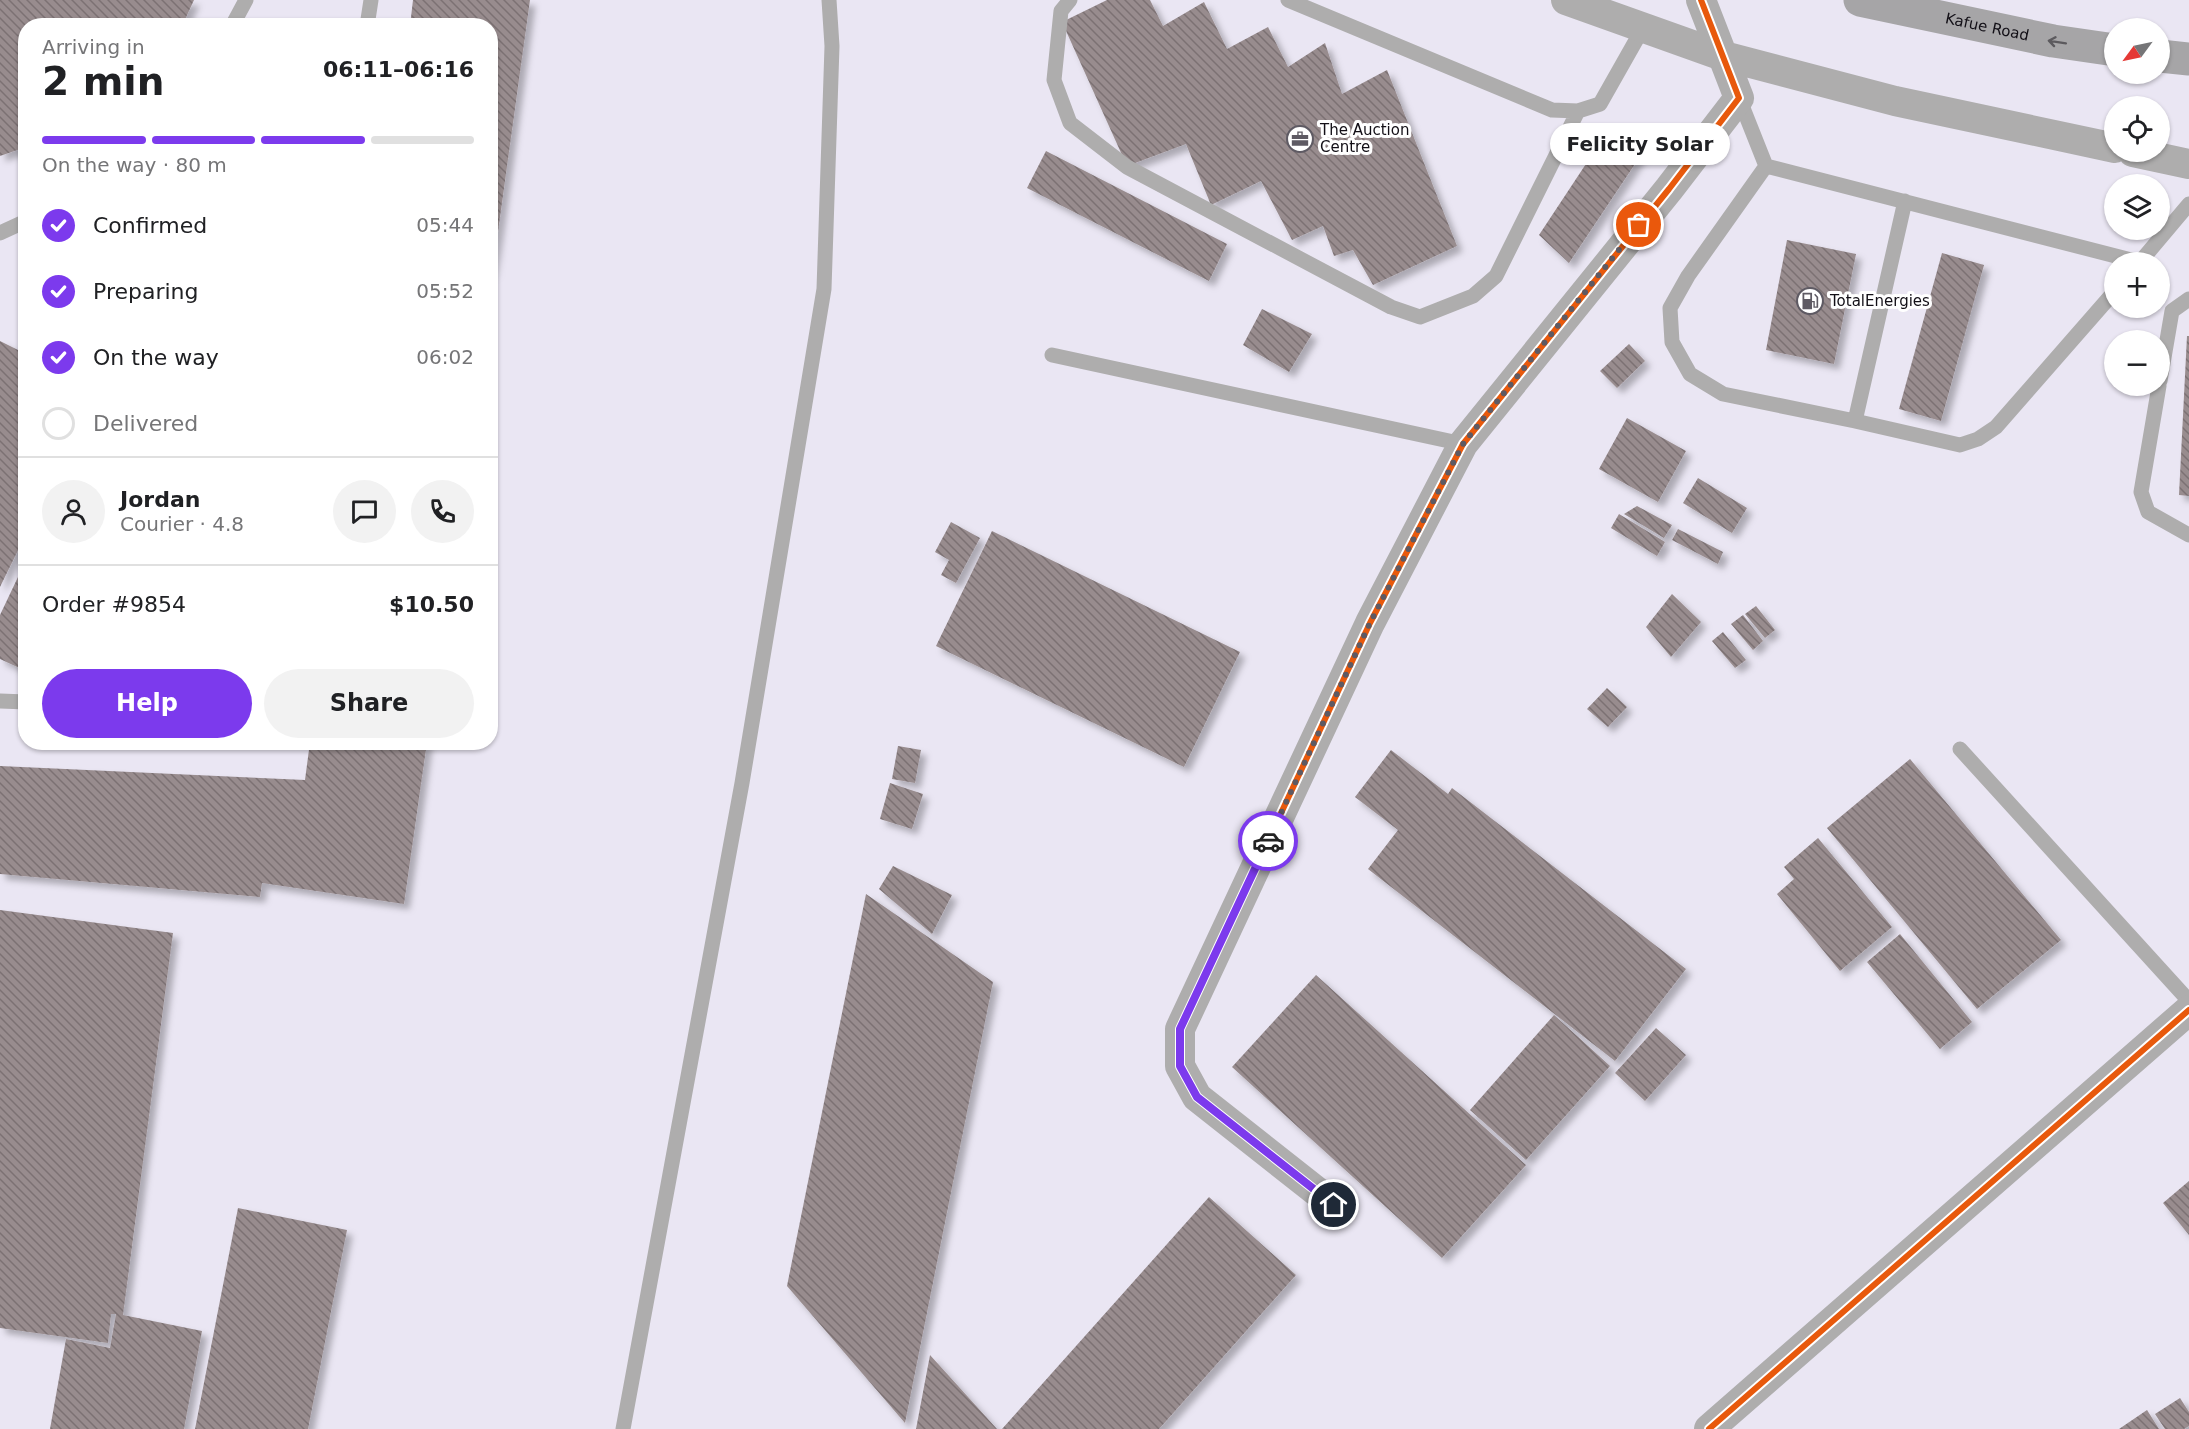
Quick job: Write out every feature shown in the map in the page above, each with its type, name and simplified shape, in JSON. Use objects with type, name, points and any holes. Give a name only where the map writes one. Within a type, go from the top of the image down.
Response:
[{"type":"main road","name":"Kafue Road","points":[[1860,0],[2053,41],[2104,48]]},
{"type":"main road","points":[[2170,57],[2189,59]]},
{"type":"street","points":[[1566,0],[1720,55],[1895,101],[2104,146]]},
{"type":"street","points":[[1334,1205],[1197,1097],[1180,1066],[1180,1029],[1370,623],[1463,444],[1739,98],[1720,55],[1701,0]]},
{"type":"street","points":[[2170,160],[2189,164]]},
{"type":"street","points":[[1709,1429],[2189,1010]]},
{"type":"lane","points":[[236,18],[246,0]]},
{"type":"lane","points":[[369,18],[371,0]]},
{"type":"lane","points":[[623,1429],[742,783],[824,289],[832,46],[829,0]]},
{"type":"lane","points":[[1070,0],[1061,11],[1054,80],[1070,123],[1127,167],[1391,307],[1420,318],[1473,296],[1496,276],[1578,111]]},
{"type":"lane","points":[[1288,0],[1552,110],[1578,111],[1600,104],[1643,28]]},
{"type":"lane","points":[[1739,98],[1766,166]]},
{"type":"lane","points":[[1766,166],[2104,253]]},
{"type":"lane","points":[[1766,166],[1688,276],[1670,308],[1672,342],[1690,374],[1722,394],[1960,445],[1978,439],[1996,427],[2104,304]]},
{"type":"lane","points":[[1855,421],[1905,201]]},
{"type":"lane","points":[[2148,252],[2189,204]]},
{"type":"lane","points":[[0,233],[18,225]]},
{"type":"lane","points":[[2169,330],[2172,311],[2189,298]]},
{"type":"lane","points":[[1052,355],[1463,444]]},
{"type":"lane","points":[[2157,396],[2140,492],[2148,512],[2189,535]]},
{"type":"lane","points":[[0,701],[18,702]]},
{"type":"lane","points":[[1960,748],[2189,1001]]},
{"type":"building","points":[[0,0],[194,0],[186,18],[18,18],[18,150],[0,156]]},
{"type":"building","points":[[413,0],[530,0],[498,232],[498,18],[411,18]]},
{"type":"building","points":[[1107,0],[1150,0],[1163,26],[1204,2],[1227,49],[1268,27],[1288,67],[1325,43],[1342,94],[1387,70],[1457,246],[1373,285],[1353,250],[1334,256],[1323,226],[1292,240],[1261,181],[1211,205],[1186,144],[1127,166],[1062,22]]},
{"type":"building","points":[[1611,126],[1647,146],[1569,263],[1539,235]]},
{"type":"building","points":[[1046,151],[1227,244],[1209,281],[1027,188]]},
{"type":"building","points":[[1787,240],[1856,254],[1834,364],[1766,350]]},
{"type":"building","points":[[1942,253],[1984,265],[1941,421],[1899,409]]},
{"type":"building","points":[[1262,309],[1312,334],[1289,372],[1243,345]]},
{"type":"building","points":[[2187,336],[2189,336],[2189,496],[2179,495]]},
{"type":"building","points":[[0,341],[18,350],[18,550],[0,587]]},
{"type":"building","points":[[1629,344],[1645,361],[1617,388],[1600,371]]},
{"type":"building","points":[[1627,418],[1686,451],[1658,502],[1599,469]]},
{"type":"building","points":[[1698,478],[1747,508],[1732,533],[1683,503]]},
{"type":"building","points":[[1637,506],[1672,525],[1664,538],[1624,514]]},
{"type":"building","points":[[1619,514],[1665,542],[1657,556],[1611,528]]},
{"type":"building","points":[[951,522],[980,538],[956,583],[941,575],[949,560],[935,552]]},
{"type":"building","points":[[1678,529],[1723,552],[1718,564],[1672,540]]},
{"type":"building","points":[[992,531],[1240,652],[1184,767],[936,646]]},
{"type":"building","points":[[18,577],[18,667],[0,659],[0,615]]},
{"type":"building","points":[[1672,594],[1701,622],[1671,657],[1646,627]]},
{"type":"building","points":[[1756,606],[1775,630],[1765,638],[1745,614]]},
{"type":"building","points":[[1743,615],[1763,641],[1753,650],[1731,624]]},
{"type":"building","points":[[1723,632],[1746,660],[1735,668],[1712,641]]},
{"type":"building","points":[[1607,688],[1627,707],[1608,727],[1587,709]]},
{"type":"building","points":[[898,746],[921,750],[915,783],[892,779]]},
{"type":"building","points":[[309,750],[426,750],[404,904],[262,883],[260,897],[0,874],[0,766],[305,780]]},
{"type":"building","points":[[1391,750],[1448,794],[1452,788],[1686,969],[1615,1061],[1368,869],[1398,830],[1355,797]]},
{"type":"building","points":[[1910,759],[2061,940],[1977,1009],[1827,828]]},
{"type":"building","points":[[890,783],[923,794],[912,829],[880,819]]},
{"type":"building","points":[[1818,838],[1892,927],[1840,971],[1777,894],[1794,879],[1784,867]]},
{"type":"building","points":[[893,866],[952,895],[932,934],[879,889]]},
{"type":"building","points":[[866,894],[993,982],[905,1423],[787,1286]]},
{"type":"building","points":[[0,910],[173,933],[123,1315],[202,1331],[184,1429],[50,1429],[66,1339],[110,1348],[116,1314],[111,1314],[108,1343],[0,1328]]},
{"type":"building","points":[[1900,934],[1972,1022],[1940,1049],[1867,962]]},
{"type":"building","points":[[1316,975],[1526,1165],[1442,1258],[1232,1067]]},
{"type":"building","points":[[1554,1015],[1610,1066],[1526,1160],[1470,1110]]},
{"type":"building","points":[[1656,1028],[1686,1055],[1645,1101],[1615,1073]]},
{"type":"building","points":[[2189,1181],[2189,1235],[2163,1203]]},
{"type":"building","points":[[1209,1197],[1296,1275],[1159,1429],[1002,1429]]},
{"type":"building","points":[[238,1208],[347,1230],[308,1429],[195,1429]]},
{"type":"building","points":[[930,1355],[997,1429],[916,1429]]},
{"type":"building","points":[[2180,1398],[2189,1412],[2189,1426],[2184,1429],[2165,1429],[2155,1414]]},
{"type":"building","points":[[2147,1410],[2159,1429],[2119,1429]]},
{"type":"cycle path","points":[[1334,1205],[1197,1097],[1180,1066],[1180,1029],[1370,623],[1463,444],[1669,189],[1739,98],[1701,0]]},
{"type":"cycle path","points":[[1709,1429],[2189,1010]]},
{"type":"way so far","points":[[1268,841],[1370,623],[1463,444],[1639,225]]},
{"type":"place","name":"The Auction Centre","points":[[1300,139]]},
{"type":"place","name":"Felicity Solar","points":[[1639,225]]},
{"type":"place","name":"TotalEnergies","points":[[1810,301]]},
{"type":"route","points":[[1268,841],[1180,1029],[1180,1066],[1197,1097],[1334,1205]]}]
